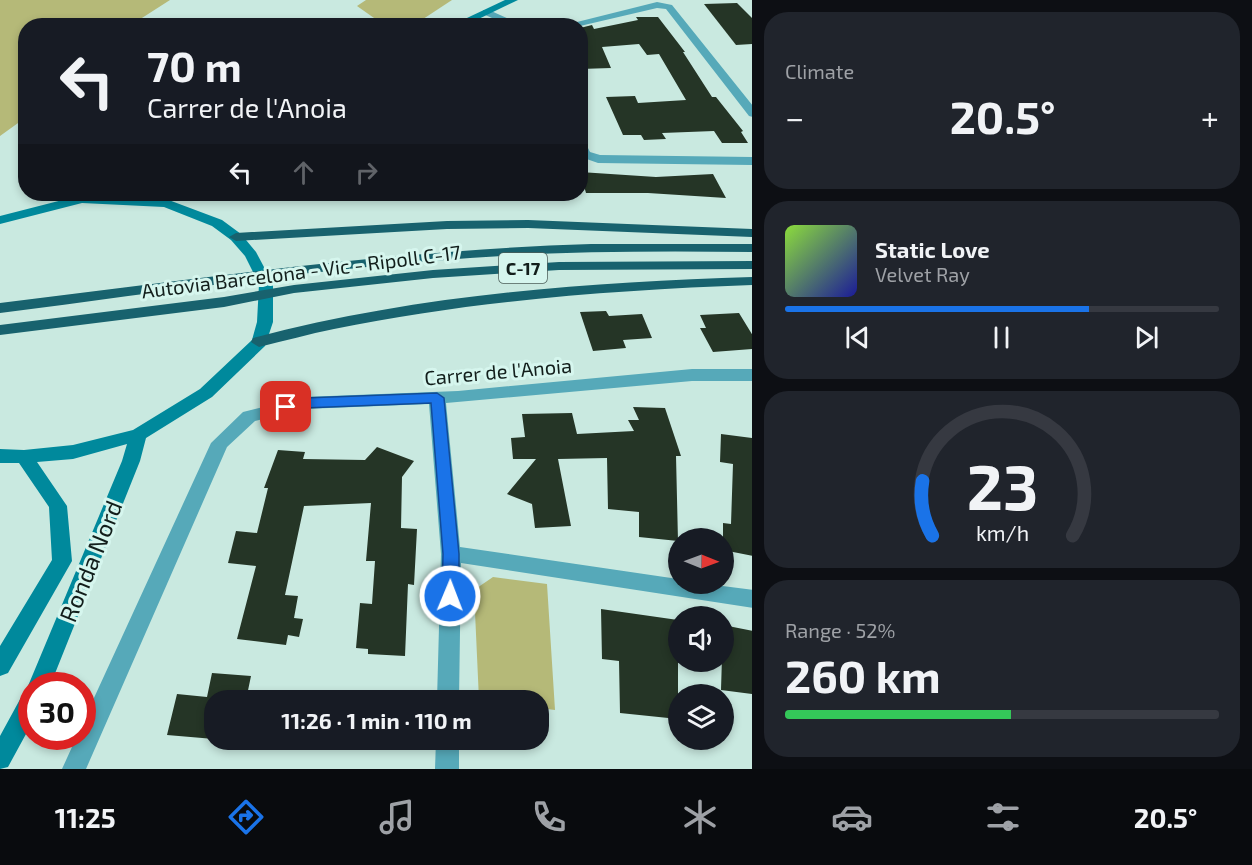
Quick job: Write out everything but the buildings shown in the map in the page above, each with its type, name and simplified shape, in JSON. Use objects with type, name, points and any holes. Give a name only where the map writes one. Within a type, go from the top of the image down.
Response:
[{"type":"highway","points":[[236,237],[447,225],[528,224],[752,233]]},
{"type":"highway","name":"Autovia Barcelona - Vic - Ripoll C-17","points":[[0,309],[295,271],[430,257],[554,249],[752,248]]},
{"type":"highway","name":"Autovia Barcelona - Vic - Ripoll C-17","points":[[0,330],[224,302],[294,289],[433,274],[559,266],[752,265]]},
{"type":"highway","points":[[259,342],[341,323],[470,304],[607,289],[752,281]]},
{"type":"main road","points":[[473,18],[513,0]]},
{"type":"main road","points":[[0,220],[68,201]]},
{"type":"main road","points":[[0,456],[24,457],[73,453],[138,435],[206,393],[259,342],[265,322],[266,284],[252,255],[236,237],[217,223],[172,201]]},
{"type":"main road","name":"Ronda Nord","points":[[45,672],[131,461],[138,435]]},
{"type":"main road","name":"Ronda Nord","points":[[0,666],[62,561],[58,506],[24,457]]},
{"type":"main road","points":[[0,759],[18,725]]},
{"type":"street","points":[[588,21],[657,5],[669,7],[752,113]]},
{"type":"street","points":[[486,12],[500,18]]},
{"type":"street","points":[[588,155],[598,159],[752,161]]},
{"type":"street","name":"Carrer de l'Anoia","points":[[74,769],[220,443],[249,416],[304,403],[437,398],[692,375],[752,375]]},
{"type":"street","points":[[437,398],[451,554],[448,690]]},
{"type":"street","points":[[451,554],[752,599]]},
{"type":"street","points":[[447,769],[448,750]]},
{"type":"green space","points":[[0,0],[170,0],[142,18],[18,18],[18,123],[0,136]]},
{"type":"green space","points":[[366,0],[452,0],[425,18],[374,18],[357,6]]},
{"type":"green space","points":[[493,577],[547,584],[555,710],[549,709],[549,690],[479,690],[474,590]]},
{"type":"route","points":[[286,407],[304,403],[437,398],[451,554],[450,596]]}]
